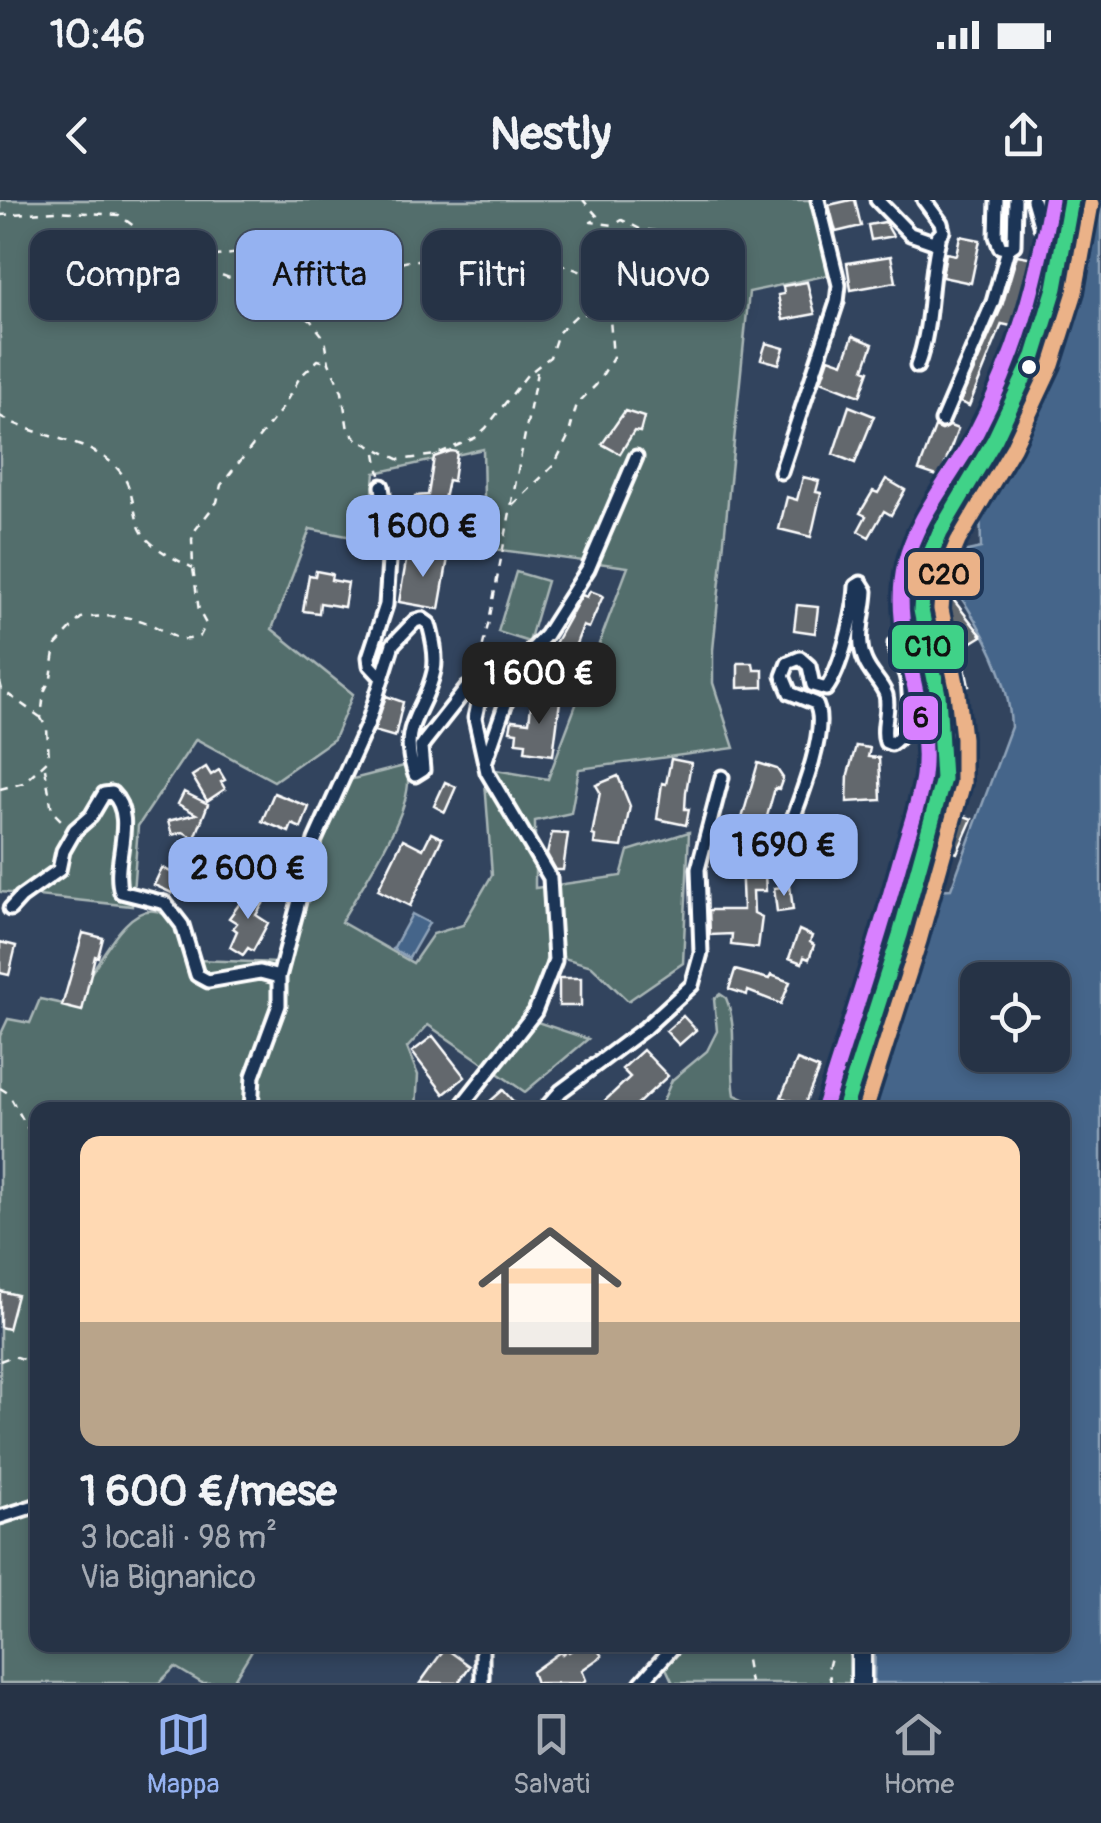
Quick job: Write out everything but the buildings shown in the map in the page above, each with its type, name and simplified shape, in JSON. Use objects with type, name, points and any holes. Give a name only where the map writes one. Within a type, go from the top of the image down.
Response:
[{"type":"main road","points":[[846,1102],[943,779],[938,695],[921,610],[924,569],[1034,356],[1055,288],[1071,200]]},
{"type":"main road","points":[[861,1652],[861,1683]]},
{"type":"street","points":[[781,472],[838,302],[836,268],[818,200]]},
{"type":"street","points":[[877,200],[910,234],[923,241],[939,239]]},
{"type":"street","points":[[917,366],[928,338],[933,261],[944,231],[942,222],[924,200]]},
{"type":"street","points":[[997,200],[996,236],[1000,246],[1008,249]]},
{"type":"street","points":[[942,421],[993,302],[1008,249],[1014,245],[1015,200]]},
{"type":"street","points":[[1033,200],[1040,226],[1049,224],[1054,217],[1055,200]]},
{"type":"street","points":[[485,764],[514,679],[588,568],[636,457]]},
{"type":"street","points":[[382,486],[390,546],[386,605],[369,658],[382,678]]},
{"type":"street","points":[[779,856],[815,754],[822,722],[815,703],[790,693],[782,676],[788,662],[800,658],[808,666],[813,685],[826,690],[841,658],[856,601],[856,586],[860,583],[866,591],[860,646],[869,670],[885,690],[886,742],[898,740],[907,719],[908,681],[896,655],[896,644],[902,644],[913,654],[929,707],[934,779],[914,864],[920,865]]},
{"type":"street","points":[[251,1102],[253,1076],[278,1005],[279,977],[315,840],[359,745],[393,644],[415,620],[426,620],[435,668],[410,725],[415,775],[423,770],[424,741],[468,688],[478,688],[475,718],[485,764],[550,878],[555,961],[535,1012],[464,1102]]},
{"type":"street","points":[[551,1102],[692,985],[702,953],[698,868],[722,776]]},
{"type":"street","points":[[10,909],[20,897],[59,870],[75,830],[91,816],[104,794],[112,793],[121,801],[117,880],[121,892],[165,903],[182,925],[197,974],[208,982],[260,972],[279,977]]},
{"type":"street","points":[[0,1517],[30,1508]]},
{"type":"street","points":[[482,1652],[482,1683]]},
{"type":"street","points":[[641,1683],[668,1652]]},
{"type":"path","points":[[583,200],[599,218],[591,222],[614,225],[622,220],[640,230]]},
{"type":"path","points":[[0,215],[120,215],[140,230]]},
{"type":"path","points":[[216,256],[239,253],[319,279],[365,289],[364,280],[354,277],[350,269],[368,268],[378,262],[447,262],[532,253],[581,272]]},
{"type":"path","points":[[216,273],[277,294],[321,330],[329,364],[342,392],[348,430],[358,440],[400,460],[435,456],[486,428],[527,375],[550,357],[558,333],[581,314]]},
{"type":"path","points":[[510,508],[554,466],[568,437],[577,404],[596,385],[613,358],[610,320]]},
{"type":"path","points":[[40,718],[56,645],[81,618],[137,619],[178,640],[200,636],[206,624],[199,610],[192,568],[196,528],[216,502],[221,485],[281,410],[300,376],[318,360],[329,364]]},
{"type":"path","points":[[478,688],[476,667],[489,621],[537,370]]},
{"type":"path","points":[[0,416],[110,461],[128,480],[140,529],[155,546],[192,568]]},
{"type":"path","points":[[376,450],[382,486]]},
{"type":"path","points":[[0,682],[2,690],[40,718],[47,730],[49,759],[22,783],[0,789]]},
{"type":"path","points":[[45,766],[52,811],[75,830]]},
{"type":"path","points":[[704,842],[779,856]]},
{"type":"path","points":[[0,1088],[30,1133]]},
{"type":"path","points":[[0,1360],[13,1356],[30,1361]]},
{"type":"path","points":[[746,1652],[750,1683]]},
{"type":"path","points":[[831,1683],[828,1669],[832,1652]]},
{"type":"green space","points":[[0,200],[813,200],[833,274],[749,292],[713,650],[713,683],[734,748],[579,769],[571,813],[535,821],[535,888],[621,876],[628,851],[689,832],[683,963],[628,1001],[592,966],[547,953],[537,1022],[588,1039],[525,1092],[428,1025],[407,1048],[418,1075],[416,1102],[30,1102],[30,1652],[251,1652],[232,1683],[202,1683],[175,1667],[159,1683],[0,1683],[0,1036],[8,1019],[30,1023],[40,999],[63,1004],[84,984],[128,922],[151,910],[173,923],[196,960],[280,963],[307,841],[337,783],[404,766],[408,780],[398,820],[341,922],[413,963],[433,934],[463,925],[492,875],[484,768],[548,779],[628,567],[485,548],[483,449],[375,473],[368,540],[310,529],[272,629],[353,694],[334,739],[274,781],[196,739],[138,826],[132,906],[0,892]]},
{"type":"green space","points":[[516,572],[547,581],[529,642],[498,632]]},
{"type":"green space","points":[[720,994],[726,998],[730,1010],[735,1095],[750,1102],[662,1102],[672,1080],[707,1051],[717,1031],[714,999]]},
{"type":"green space","points":[[676,1652],[853,1652],[852,1683],[673,1683],[666,1668]]},
{"type":"water","points":[[1091,200],[1101,200],[1101,1683],[874,1683],[875,1652],[1070,1652],[1070,1102],[869,1102],[936,890],[951,889],[1011,727],[1000,672],[956,590],[962,569],[949,555],[981,548],[980,498],[1014,434],[1071,281]]},
{"type":"water","points":[[412,914],[429,923],[409,958],[393,949]]},
{"type":"transit line","name":"6","points":[[826,1102],[882,924],[923,776],[922,723],[902,617],[905,564],[918,529],[977,431],[1003,375],[1032,290],[1051,200]]},
{"type":"transit line","name":"C10","points":[[847,1102],[900,935],[943,779],[938,695],[921,610],[924,569],[940,532],[995,439],[1034,356],[1055,288],[1071,200]]},
{"type":"transit line","name":"C20","points":[[868,1102],[919,941],[963,783],[958,693],[941,609],[944,574],[958,541],[1013,448],[1052,365],[1075,292],[1091,204]]}]
